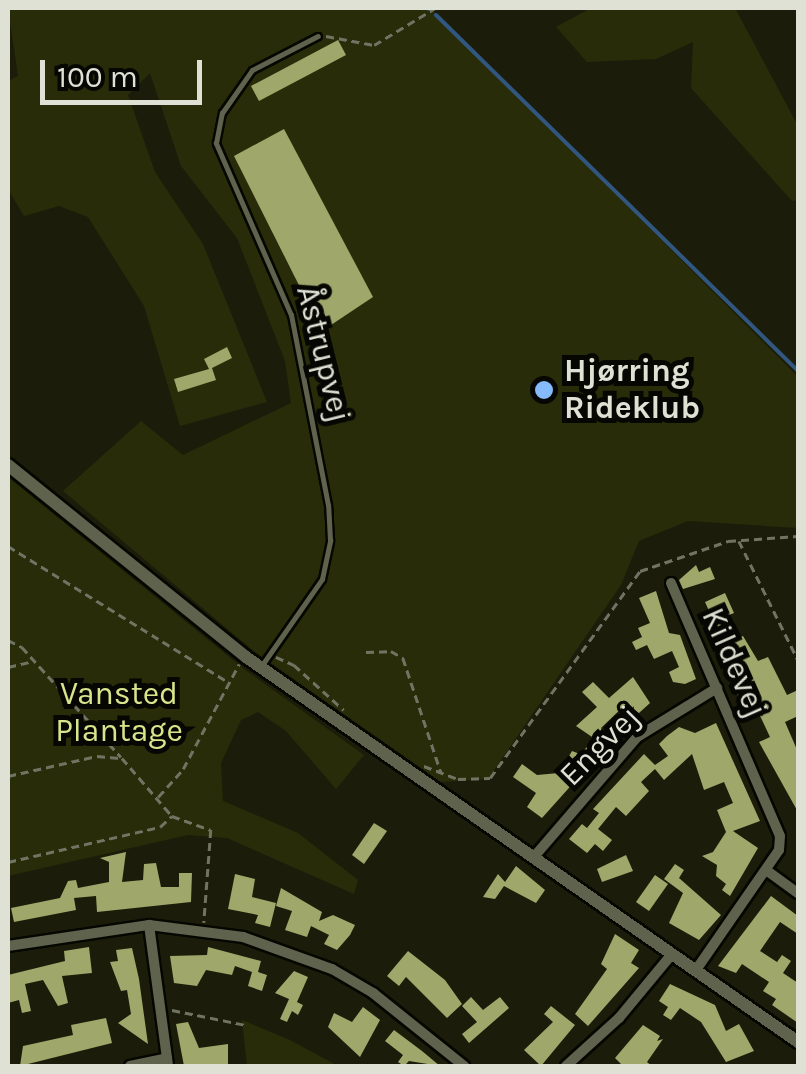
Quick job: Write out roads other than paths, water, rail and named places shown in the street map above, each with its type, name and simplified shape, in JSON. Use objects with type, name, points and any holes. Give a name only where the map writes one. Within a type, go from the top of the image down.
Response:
[{"type":"street","points":[[8,464],[246,657],[798,1042]]},
{"type":"street","name":"Kildevej","points":[[671,583],[777,819],[779,850],[696,970]]},
{"type":"street","name":"Engvej","points":[[534,858],[637,737],[717,688]]},
{"type":"street","points":[[766,870],[798,893]]},
{"type":"street","points":[[130,1066],[167,1062],[148,925]]},
{"type":"street","points":[[8,946],[148,925],[204,929],[332,970],[374,993],[464,1066]]},
{"type":"street","points":[[566,1066],[620,1018],[672,954]]},
{"type":"lane","name":"Åstrupvej","points":[[260,667],[322,579],[330,540],[328,505],[292,316],[216,143],[222,113],[252,70],[318,36]]},
{"type":"waterway","points":[[436,15],[798,371]]},
{"type":"place","name":"Hjørring Rideklub","points":[[544,390]]},
{"type":"park label","name":"Vansted Plantage","points":[[119,714]]}]
